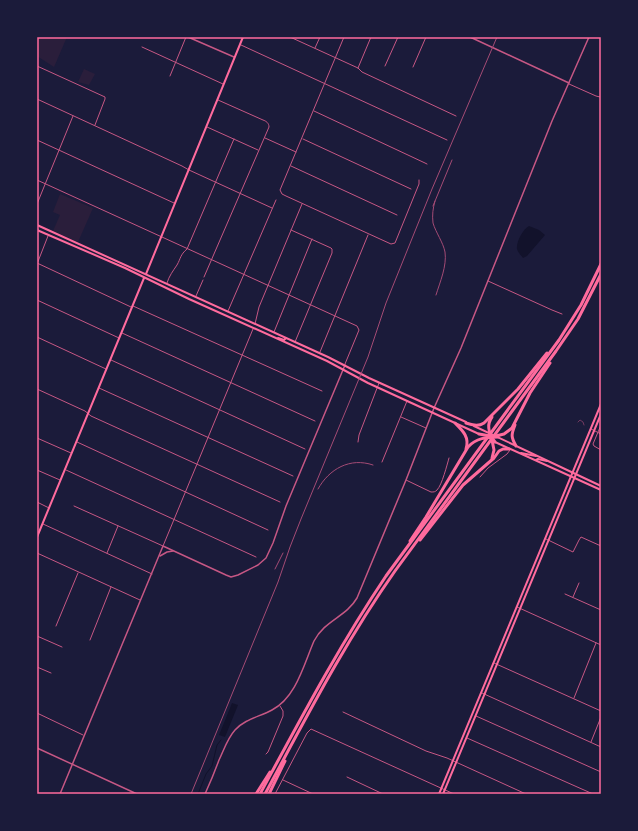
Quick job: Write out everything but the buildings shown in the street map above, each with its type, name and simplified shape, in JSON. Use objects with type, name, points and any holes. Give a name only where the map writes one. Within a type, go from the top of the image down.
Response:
[{"type":"highway","points":[[260,794],[351,629],[397,562],[559,340],[581,305],[601,264]]},
{"type":"highway","points":[[464,453],[472,442],[498,436],[511,429],[530,393],[585,306],[601,274]]},
{"type":"highway","points":[[265,794],[354,633],[409,552],[549,362],[570,330]]},
{"type":"highway","points":[[466,423],[481,425],[523,383],[559,340]]},
{"type":"highway","points":[[492,459],[494,451],[489,437],[488,424],[497,410]]},
{"type":"highway","points":[[516,446],[512,439],[512,434],[519,415]]},
{"type":"highway","points":[[397,562],[426,517],[467,447],[467,438],[455,423]]},
{"type":"highway","points":[[479,434],[489,437]]},
{"type":"highway","points":[[409,552],[423,537],[463,485],[494,458],[499,451],[503,449],[510,449]]},
{"type":"highway","points":[[269,794],[291,747]]},
{"type":"highway","points":[[256,794],[283,752]]},
{"type":"main road","points":[[37,536],[145,278],[243,37]]},
{"type":"main road","points":[[37,225],[319,353],[379,383],[466,423],[510,449],[601,490]]},
{"type":"main road","points":[[37,230],[125,268],[202,305],[323,359],[407,401],[479,434]]},
{"type":"main road","points":[[189,299],[191,297],[196,297]]},
{"type":"main road","points":[[202,305],[207,302]]},
{"type":"main road","points":[[210,308],[217,306]]},
{"type":"main road","points":[[275,338],[284,340],[286,338]]},
{"type":"main road","points":[[439,794],[601,404]]},
{"type":"main road","points":[[443,794],[601,414]]},
{"type":"main road","points":[[498,436],[601,486]]},
{"type":"main road","points":[[520,453],[538,456]]},
{"type":"main road","points":[[536,460],[548,461]]},
{"type":"street","points":[[170,76],[187,37],[234,58]]},
{"type":"street","points":[[290,37],[358,68],[362,72],[456,116]]},
{"type":"street","points":[[315,48],[320,37]]},
{"type":"street","points":[[344,37],[280,190],[281,193],[391,244],[395,243],[420,180]]},
{"type":"street","points":[[358,68],[371,37]]},
{"type":"street","points":[[385,66],[398,37]]},
{"type":"street","points":[[413,67],[426,37]]},
{"type":"street","points":[[472,37],[600,97]]},
{"type":"street","points":[[205,794],[229,738],[236,730],[249,720],[272,710],[280,705],[289,696],[314,641],[320,632],[329,622],[345,612],[357,598],[434,408],[488,281],[539,152],[589,37]]},
{"type":"street","points":[[240,45],[447,140]]},
{"type":"street","points":[[142,47],[224,85]]},
{"type":"street","points":[[37,66],[105,97],[94,126]]},
{"type":"street","points":[[37,99],[272,208]]},
{"type":"street","points":[[204,277],[269,127],[267,122],[218,99]]},
{"type":"street","points":[[313,111],[427,164]]},
{"type":"street","points":[[37,204],[74,116]]},
{"type":"street","points":[[206,127],[258,150]]},
{"type":"street","points":[[264,138],[296,152]]},
{"type":"street","points":[[302,138],[411,189]]},
{"type":"street","points":[[166,284],[182,253],[187,249],[234,139]]},
{"type":"street","points":[[37,140],[175,203]]},
{"type":"street","points":[[290,166],[397,215]]},
{"type":"street","points":[[37,180],[354,324],[359,330],[288,502],[268,555],[261,564],[236,576],[228,576],[74,506]]},
{"type":"street","points":[[228,311],[276,200]]},
{"type":"street","points":[[255,324],[259,307],[269,286],[302,203]]},
{"type":"street","points":[[291,230],[331,248],[332,250],[295,342]]},
{"type":"street","points":[[319,353],[368,234]]},
{"type":"street","points":[[48,235],[37,263],[322,391]]},
{"type":"street","points":[[274,333],[312,239]]},
{"type":"street","points":[[196,297],[203,280]]},
{"type":"street","points":[[488,281],[562,314]]},
{"type":"street","points":[[37,300],[120,338]]},
{"type":"street","points":[[60,794],[254,328]]},
{"type":"street","points":[[122,333],[315,421]]},
{"type":"street","points":[[37,337],[106,369]]},
{"type":"street","points":[[110,360],[306,449]]},
{"type":"street","points":[[358,442],[359,435],[379,383]]},
{"type":"street","points":[[99,388],[293,476]]},
{"type":"street","points":[[37,389],[85,411],[91,416],[280,502]]},
{"type":"street","points":[[382,462],[407,401]]},
{"type":"street","points":[[400,417],[426,428]]},
{"type":"street","points":[[601,425],[593,445],[601,450]]},
{"type":"street","points":[[591,428],[601,434]]},
{"type":"street","points":[[37,438],[72,454]]},
{"type":"street","points":[[76,442],[268,530]]},
{"type":"street","points":[[480,477],[488,468],[507,454],[510,449]]},
{"type":"street","points":[[406,480],[431,492],[438,490],[449,458]]},
{"type":"street","points":[[65,469],[256,557]]},
{"type":"street","points":[[37,470],[60,481]]},
{"type":"street","points":[[37,502],[49,508]]},
{"type":"street","points":[[43,524],[152,574]]},
{"type":"street","points":[[107,553],[118,526]]},
{"type":"street","points":[[545,539],[573,552],[581,537],[601,546]]},
{"type":"street","points":[[160,556],[167,552],[174,551]]},
{"type":"street","points":[[37,553],[141,600]]},
{"type":"street","points":[[56,626],[79,572]]},
{"type":"street","points":[[572,598],[579,583]]},
{"type":"street","points":[[90,640],[111,587]]},
{"type":"street","points":[[565,594],[601,610]]},
{"type":"street","points":[[517,607],[601,645]]},
{"type":"street","points":[[37,636],[62,647]]},
{"type":"street","points":[[573,698],[596,643]]},
{"type":"street","points":[[494,663],[601,711]]},
{"type":"street","points":[[37,667],[51,673]]},
{"type":"street","points":[[481,693],[601,747]]},
{"type":"street","points":[[266,754],[283,716],[283,711],[280,705]]},
{"type":"street","points":[[344,712],[526,794]]},
{"type":"street","points":[[37,713],[84,735]]},
{"type":"street","points":[[476,716],[601,772]]},
{"type":"street","points":[[590,742],[601,717]]},
{"type":"street","points":[[275,794],[311,729],[454,794]]},
{"type":"street","points":[[467,737],[592,794]]},
{"type":"street","points":[[37,748],[137,794]]},
{"type":"street","points":[[347,777],[383,794]]},
{"type":"street","points":[[282,780],[313,794]]},
{"type":"lane","points":[[578,422],[580,420],[584,425]]},
{"type":"shaded area","points":[[37,37],[67,37],[54,67],[37,56]]},
{"type":"shaded area","points":[[84,69],[95,74],[89,85],[78,82]]},
{"type":"shaded area","points":[[60,194],[93,208],[78,242],[53,231],[60,215],[53,212]]},
{"type":"shaded area","points":[[529,226],[539,230],[545,235],[527,256],[523,258],[518,252],[517,246],[522,233]]},
{"type":"shaded area","points":[[232,703],[238,705],[225,737],[219,735]]},
{"type":"waterway","points":[[198,794],[206,774],[212,766],[217,745],[221,740]]},
{"type":"railway","points":[[191,794],[278,582],[301,519],[368,357],[386,303],[432,189],[497,37]]},
{"type":"railway","points":[[433,206],[452,160]]},
{"type":"railway","points":[[435,201],[433,223],[445,252],[443,274],[436,295]]},
{"type":"railway","points":[[318,489],[328,476],[341,466],[356,463],[373,465]]},
{"type":"railway","points":[[275,569],[283,553]]}]
